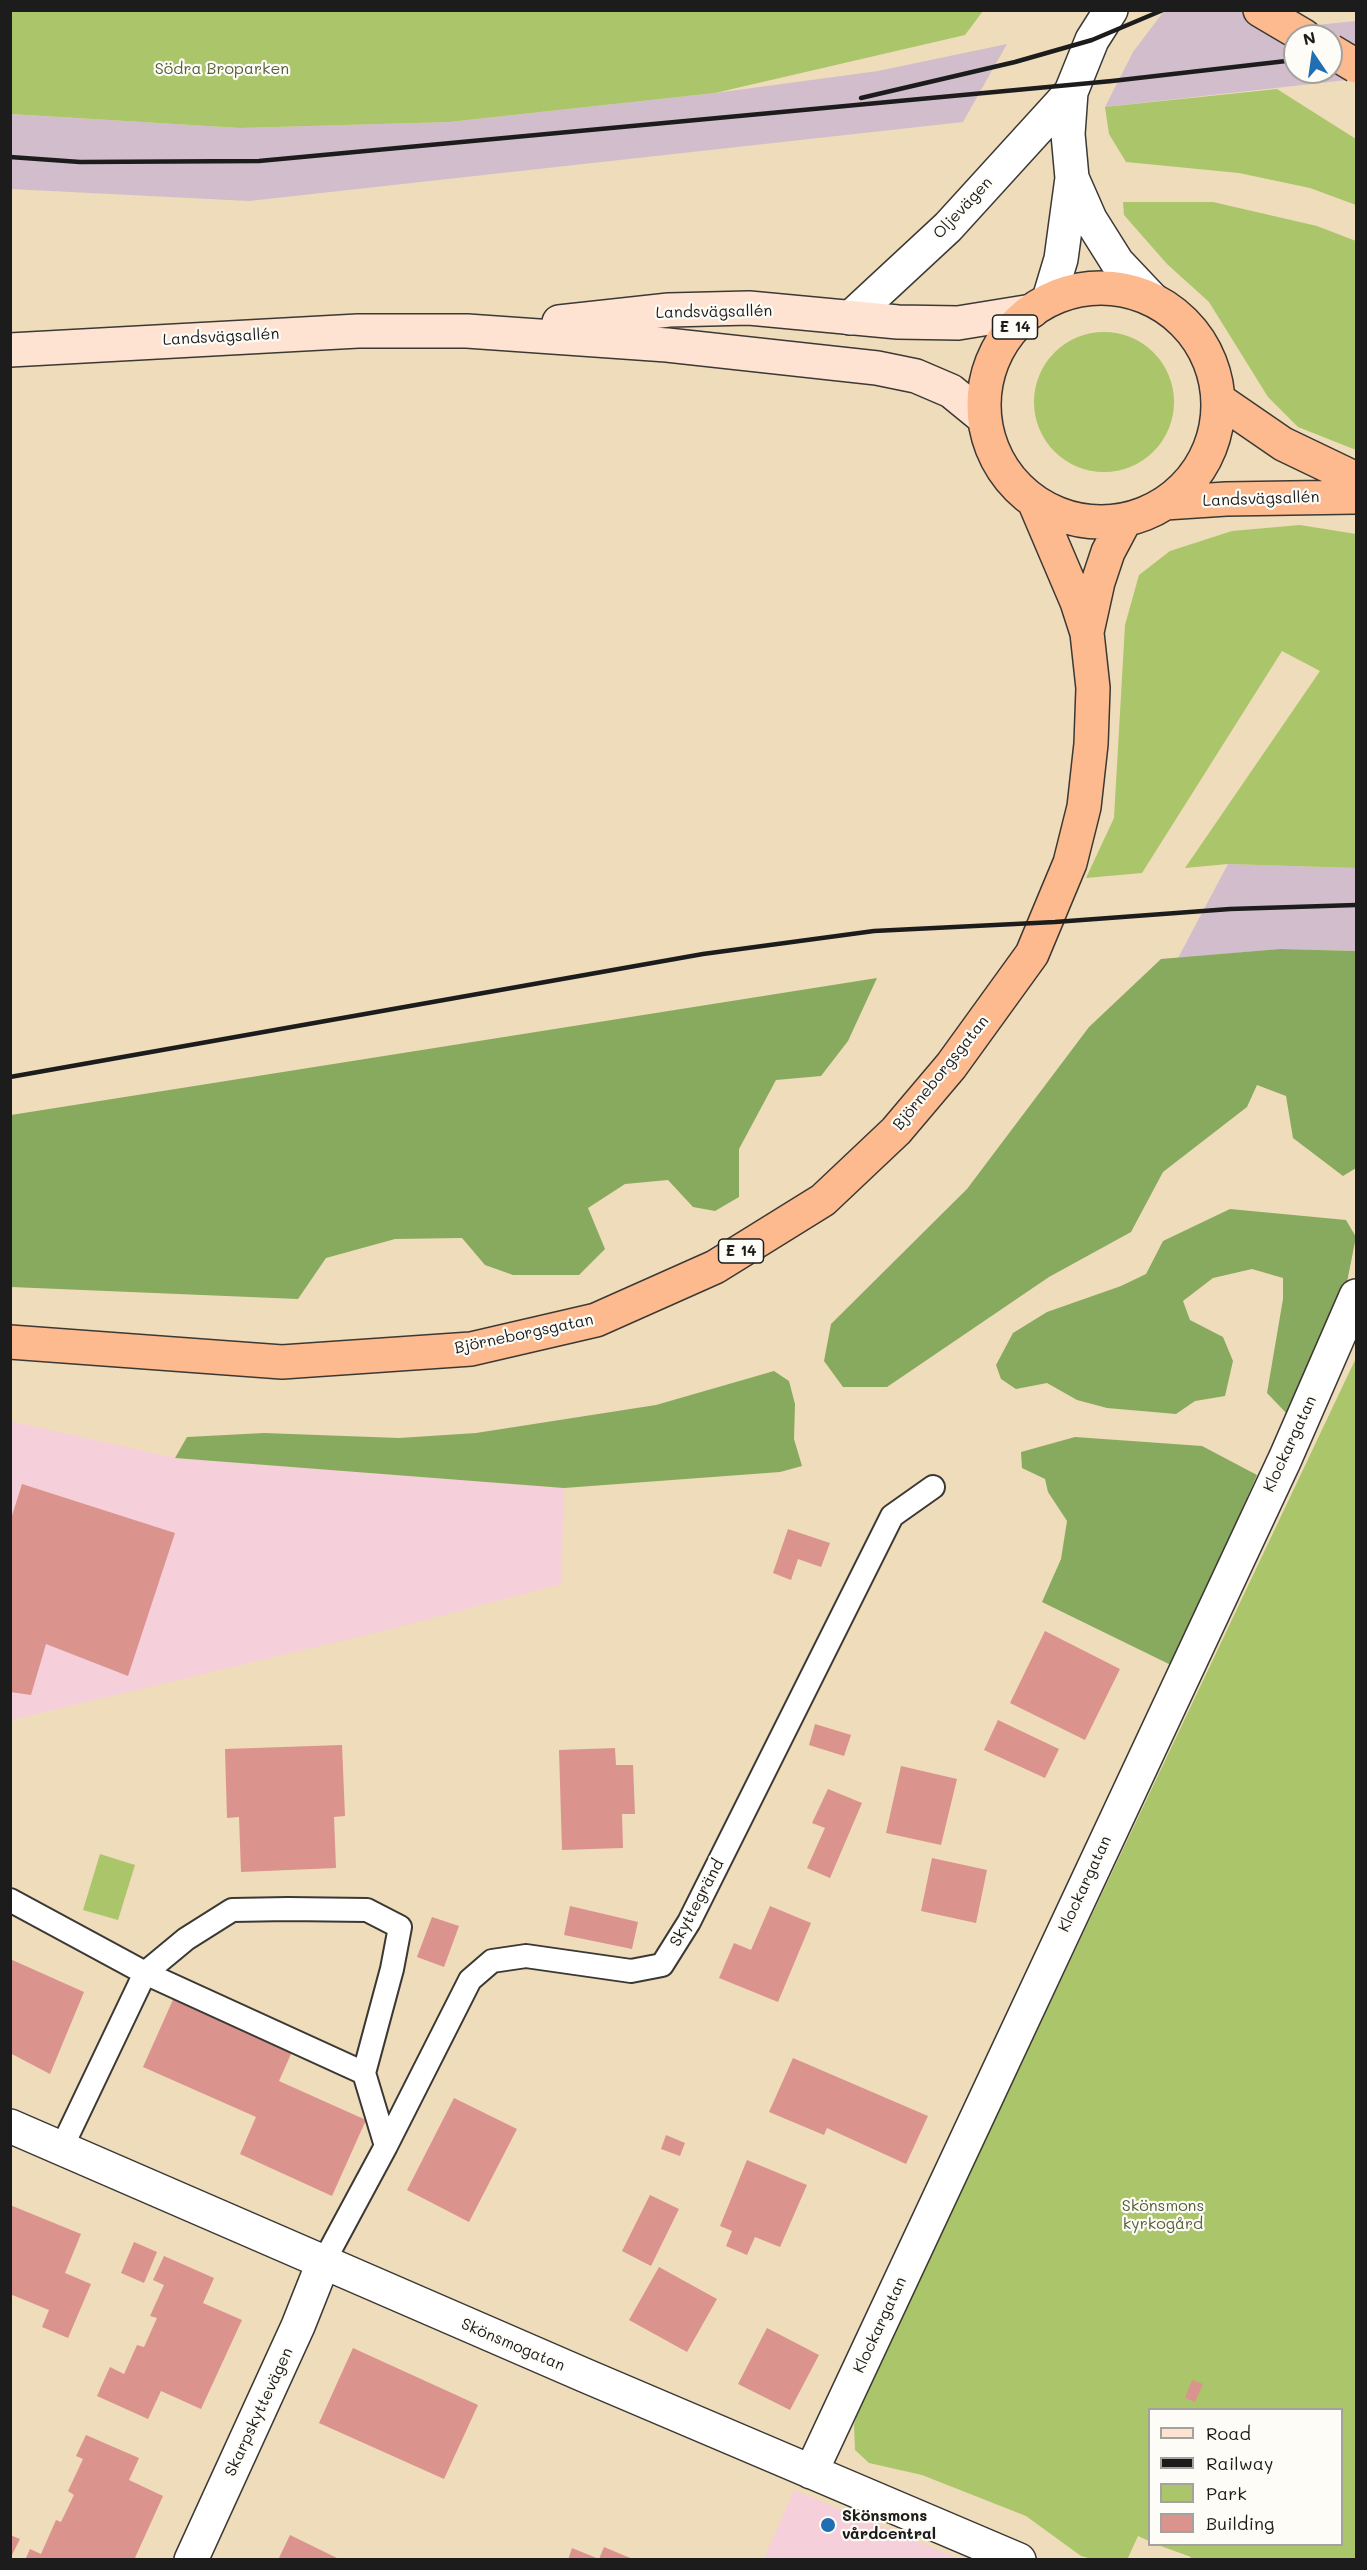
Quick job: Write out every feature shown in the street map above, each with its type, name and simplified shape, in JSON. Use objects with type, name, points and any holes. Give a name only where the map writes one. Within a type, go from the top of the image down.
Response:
[{"type":"highway","points":[[1260,10],[1284,24]]},
{"type":"highway","points":[[1343,58],[1356,66]]},
{"type":"highway","name":"E 14","points":[[1101,288],[1127,290],[1152,300],[1179,316],[1199,340],[1213,369],[1219,400],[1216,430],[1206,459],[1188,484],[1166,503],[1125,520],[1094,522],[1062,516],[1034,501],[1010,479],[993,450],[984,418],[985,387],[994,358],[1010,332],[1041,305],[1074,291],[1101,288]]},
{"type":"highway","name":"Landsvägsallén","points":[[1219,400],[1283,444],[1356,479]]},
{"type":"highway","name":"Landsvägsallén","points":[[1166,503],[1226,499],[1356,497]]},
{"type":"highway","name":"Björneborgsgatan","points":[[10,1342],[282,1362],[471,1349],[596,1320],[715,1267],[822,1200],[896,1131],[951,1066],[1032,954],[1070,863],[1084,807],[1091,744],[1093,688],[1087,633],[1060,558],[1034,501]]},
{"type":"highway","name":"Björneborgsgatan","points":[[1087,633],[1098,582],[1108,552],[1125,520]]},
{"type":"main road","name":"Landsvägsallén","points":[[467,331],[680,310],[749,308],[850,318],[958,323],[1041,305]]},
{"type":"main road","name":"Landsvägsallén","points":[[10,350],[346,332],[467,331],[667,345],[877,368],[916,376],[951,391],[984,418]]},
{"type":"street","name":"Oljevägen","points":[[1041,305],[1061,259],[1072,178],[1068,134],[1071,93],[1092,40],[1111,10]]},
{"type":"street","name":"Oljevägen","points":[[850,318],[948,226],[1071,93]]},
{"type":"street","name":"Oljevägen","points":[[1072,178],[1090,219],[1117,262],[1152,300]]},
{"type":"street","name":"Klockargatan","points":[[811,2472],[1285,1459],[1356,1296]]},
{"type":"street","name":"Skönsmogatan","points":[[10,2126],[323,2263],[1018,2559]]},
{"type":"street","name":"Skarpskyttevägen","points":[[191,2559],[298,2326],[323,2263]]},
{"type":"lane","name":"Skyttegränd","points":[[323,2263],[386,2146],[470,1980],[492,1961],[526,1956],[631,1971],[662,1965],[689,1922],[892,1516],[933,1487]]},
{"type":"lane","points":[[10,1900],[145,1973],[364,2073]]},
{"type":"lane","points":[[62,2147],[145,1973],[186,1939],[232,1910],[367,1910],[400,1926],[392,1969],[364,2073],[386,2146]]},
{"type":"shaded area","points":[[1164,11],[1287,11],[1266,30],[1283,28],[1283,84],[1311,84],[1105,107],[1133,52]]},
{"type":"shaded area","points":[[1356,21],[1356,79],[1343,80],[1343,24],[1326,24]]},
{"type":"shaded area","points":[[1007,44],[963,122],[249,201],[11,189],[10,114],[240,128],[449,122],[715,93],[878,71]]},
{"type":"shaded area","points":[[1228,864],[1356,868],[1356,951],[1280,949],[1178,958]]},
{"type":"shaded area","points":[[10,1421],[175,1458],[564,1488],[561,1584],[387,1630],[11,1720]]},
{"type":"shaded area","name":"Skönsmons vårdcentral","points":[[794,2490],[959,2559],[764,2559]]},
{"type":"green space","name":"Södra Broparken","points":[[10,11],[983,11],[965,35],[715,93],[449,122],[240,128],[11,114]]},
{"type":"green space","points":[[1277,89],[1356,139],[1356,205],[1310,188],[1239,173],[1126,162],[1109,134],[1105,107]]},
{"type":"green space","points":[[1123,202],[1213,202],[1317,226],[1356,241],[1356,450],[1298,427],[1268,397],[1209,302],[1167,264],[1124,215]]},
{"type":"green space","points":[[1104,332],[1131,338],[1143,344],[1153,353],[1162,363],[1168,375],[1174,402],[1168,429],[1162,441],[1153,451],[1143,460],[1131,466],[1104,472],[1077,466],[1065,460],[1055,451],[1046,441],[1040,429],[1034,402],[1040,375],[1046,363],[1055,353],[1065,344],[1077,338]]},
{"type":"green space","points":[[1300,525],[1356,534],[1356,868],[1228,864],[1185,868],[1320,671],[1282,651],[1142,873],[1086,878],[1114,818],[1125,625],[1139,575],[1170,551],[1232,531]]},
{"type":"green space","points":[[1280,949],[1356,951],[1356,1168],[1343,1176],[1293,1138],[1286,1096],[1257,1085],[1247,1107],[1163,1172],[1131,1232],[1049,1277],[887,1387],[843,1387],[824,1361],[831,1324],[967,1189],[1089,1027],[1161,959]]},
{"type":"green space","points":[[877,978],[848,1041],[821,1076],[776,1080],[739,1149],[739,1197],[715,1211],[693,1207],[668,1180],[625,1184],[588,1208],[605,1249],[579,1275],[513,1275],[485,1265],[462,1238],[395,1239],[326,1258],[298,1299],[11,1287],[11,1115]]},
{"type":"green space","points":[[1230,1209],[1346,1220],[1356,1237],[1345,1292],[1289,1416],[1267,1393],[1283,1299],[1283,1278],[1252,1269],[1213,1278],[1183,1301],[1190,1320],[1223,1337],[1233,1361],[1225,1396],[1195,1401],[1176,1414],[1107,1408],[1077,1400],[1047,1383],[1016,1389],[1001,1379],[996,1365],[1013,1333],[1047,1312],[1121,1286],[1146,1274],[1163,1241]]},
{"type":"green space","name":"Skönsmons kyrkogård","points":[[1356,1358],[1356,2559],[1190,2559],[1191,2557],[1161,2546],[1343,2546],[1343,2408],[1148,2408],[1148,2541],[1138,2536],[1127,2560],[1092,2559],[1081,2556],[1026,2516],[922,2475],[869,2463],[855,2450],[854,2425],[859,2406]]},
{"type":"green space","points":[[774,1371],[789,1381],[795,1404],[794,1439],[802,1466],[780,1472],[564,1488],[175,1458],[187,1437],[264,1433],[399,1438],[476,1433],[656,1405]]},
{"type":"green space","points":[[1075,1437],[1202,1446],[1257,1475],[1173,1666],[1042,1602],[1061,1559],[1067,1521],[1048,1492],[1045,1479],[1022,1468],[1021,1452]]},
{"type":"green space","points":[[100,1854],[135,1865],[118,1920],[83,1910]]},
{"type":"building","points":[[22,1484],[175,1533],[128,1676],[46,1644],[31,1695],[10,1692],[10,1522]]},
{"type":"building","points":[[788,1529],[830,1543],[821,1567],[798,1559],[791,1580],[773,1573]]},
{"type":"building","points":[[1045,1631],[1120,1669],[1085,1740],[1010,1703]]},
{"type":"building","points":[[998,1720],[1059,1749],[1045,1778],[984,1750]]},
{"type":"building","points":[[815,1724],[851,1735],[844,1756],[809,1745]]},
{"type":"building","points":[[342,1745],[345,1816],[334,1817],[336,1868],[241,1872],[239,1817],[227,1818],[225,1749]]},
{"type":"building","points":[[615,1748],[616,1765],[633,1765],[635,1814],[622,1814],[623,1848],[562,1850],[559,1750]]},
{"type":"building","points":[[901,1766],[957,1779],[941,1845],[886,1833]]},
{"type":"building","points":[[828,1789],[862,1803],[830,1878],[807,1868],[825,1828],[812,1823]]},
{"type":"building","points":[[932,1858],[987,1870],[976,1923],[921,1911]]},
{"type":"building","points":[[570,1906],[638,1922],[632,1949],[564,1935]]},
{"type":"building","points":[[770,1906],[811,1923],[778,2002],[719,1978],[734,1943],[751,1950]]},
{"type":"building","points":[[432,1917],[459,1926],[444,1967],[417,1957]]},
{"type":"building","points":[[10,1959],[84,1992],[50,2074],[10,2053]]},
{"type":"building","points":[[176,1993],[295,2045],[279,2081],[366,2120],[332,2196],[240,2154],[256,2117],[143,2067]]},
{"type":"building","points":[[793,2058],[928,2116],[906,2164],[827,2128],[824,2135],[769,2112]]},
{"type":"building","points":[[454,2098],[517,2129],[469,2222],[407,2190]]},
{"type":"building","points":[[666,2135],[685,2143],[680,2156],[661,2149]]},
{"type":"building","points":[[747,2160],[807,2185],[780,2247],[755,2237],[747,2255],[726,2246],[732,2231],[720,2226]]},
{"type":"building","points":[[650,2195],[679,2209],[651,2266],[622,2251]]},
{"type":"building","points":[[10,2205],[81,2234],[65,2273],[91,2284],[68,2338],[42,2327],[49,2310],[10,2294]]},
{"type":"building","points":[[134,2242],[157,2252],[144,2283],[121,2273]]},
{"type":"building","points":[[164,2256],[214,2278],[203,2303],[242,2320],[201,2409],[161,2391],[148,2419],[97,2396],[110,2367],[124,2374],[137,2345],[144,2347],[157,2318],[150,2316],[164,2285],[153,2280]]},
{"type":"building","points":[[659,2267],[717,2299],[687,2352],[629,2320]]},
{"type":"building","points":[[767,2328],[819,2355],[790,2410],[738,2384]]},
{"type":"building","points":[[353,2348],[478,2405],[444,2479],[319,2423]]},
{"type":"building","points":[[1192,2380],[1203,2384],[1195,2402],[1185,2398]]},
{"type":"building","points":[[86,2435],[139,2458],[129,2480],[163,2496],[134,2560],[25,2560],[30,2549],[41,2554],[56,2520],[61,2522],[74,2495],[68,2491],[83,2459],[76,2456]]},
{"type":"building","points":[[10,2535],[20,2539],[10,2559]]},
{"type":"building","points":[[290,2535],[341,2560],[278,2560]]},
{"type":"building","points":[[604,2547],[635,2560],[568,2560],[572,2548],[599,2559]]},
{"type":"railway","points":[[861,98],[1015,62],[1092,40],[1163,10]]},
{"type":"railway","points":[[1343,55],[1356,53]]},
{"type":"railway","points":[[10,157],[80,162],[259,161],[1112,81],[1283,61]]},
{"type":"railway","points":[[10,1077],[703,954],[874,931],[1055,922],[1230,909],[1356,905]]},
{"type":"place","name":"Skönsmons vårdcentral","points":[[828,2525]]}]
